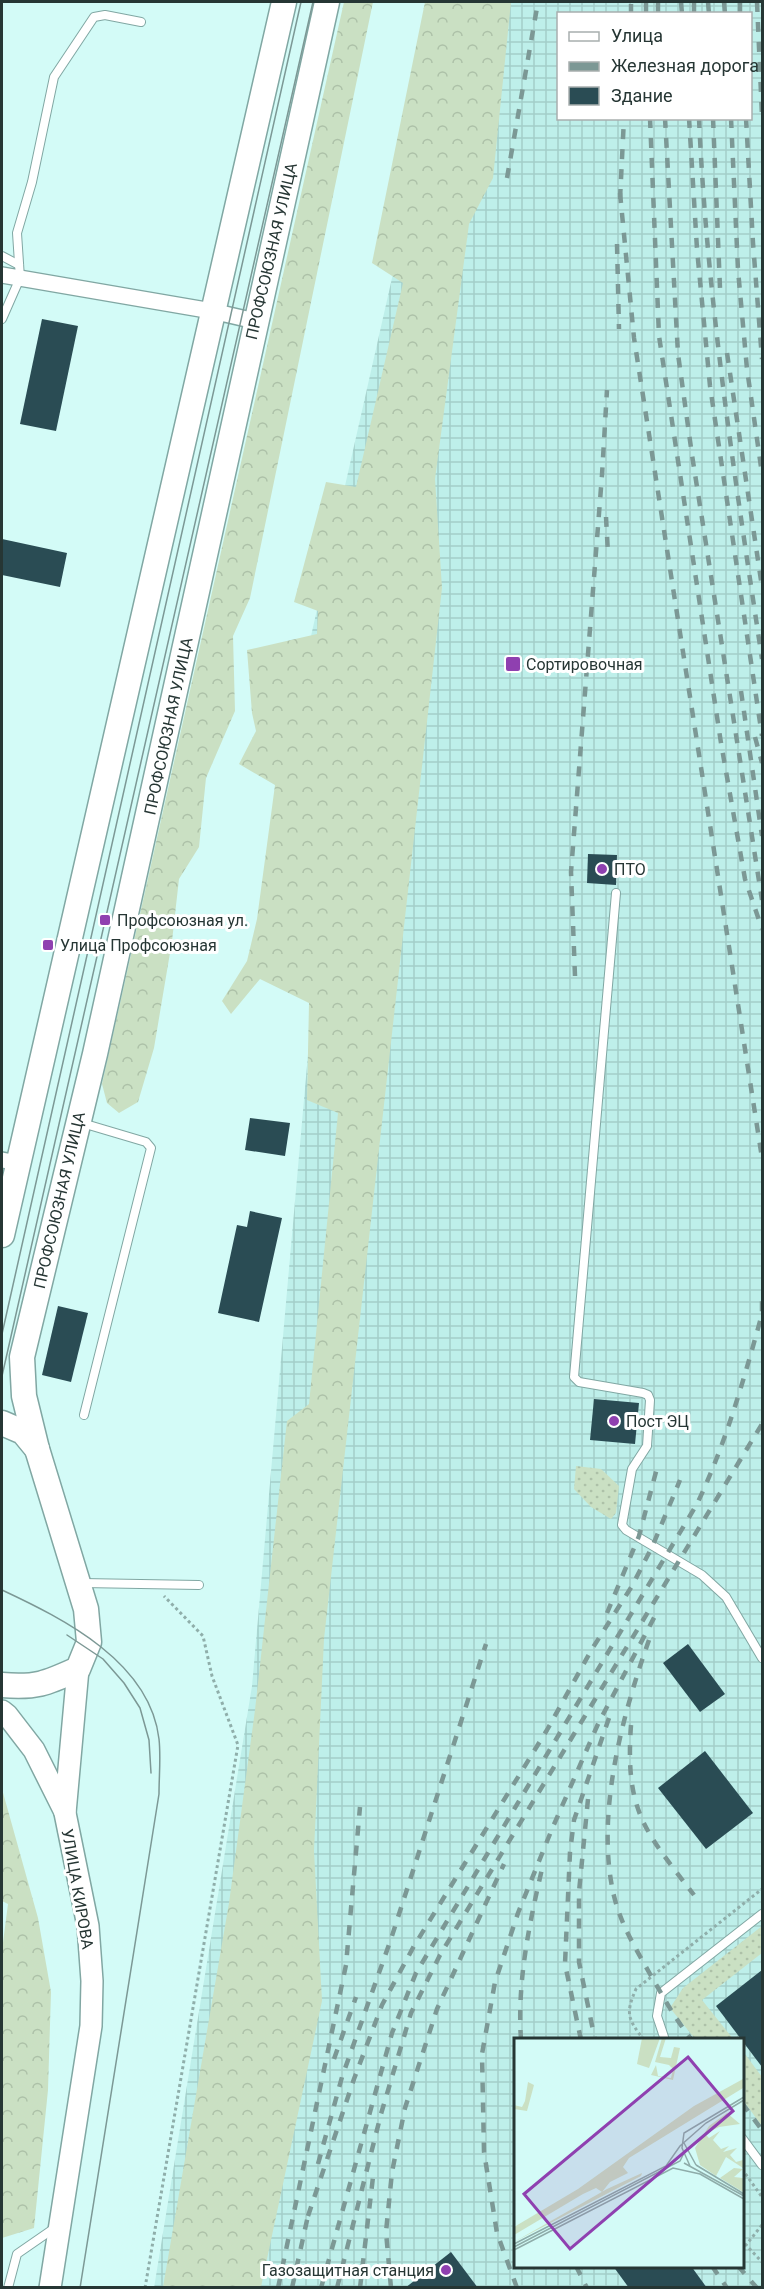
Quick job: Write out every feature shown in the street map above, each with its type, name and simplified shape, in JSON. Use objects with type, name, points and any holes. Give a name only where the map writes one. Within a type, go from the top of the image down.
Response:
[{"type":"main road","points":[[2,1235],[10,1162],[284,2]]},
{"type":"main road","name":"ПРОФСОЮЗНАЯ УЛИЦА","points":[[78,1669],[89,1642],[86,1609],[37,1449],[24,1396],[22,1357],[147,819],[327,2]]},
{"type":"main road","points":[[2,1423],[23,1432],[37,1449]]},
{"type":"main road","points":[[2,1685],[28,1687],[52,1681],[78,1669]]},
{"type":"main road","name":"УЛИЦА КИРОВА","points":[[50,2288],[91,2026],[92,1981],[88,1926],[65,1813],[78,1669]]},
{"type":"main road","points":[[2,1711],[34,1750],[65,1813]]},
{"type":"street","points":[[2,275],[20,271],[255,321]]},
{"type":"lane","points":[[2,319],[20,271],[17,233],[32,182],[54,77],[94,17],[105,15],[141,22]]},
{"type":"lane","points":[[2,256],[20,271]]},
{"type":"lane","points":[[616,893],[574,1377],[579,1382],[648,1395],[650,1400],[647,1446],[632,1469],[622,1525],[626,1530],[702,1575],[726,1597],[762,1658]]},
{"type":"lane","points":[[78,1121],[146,1142],[151,1148],[84,1415]]},
{"type":"lane","points":[[78,1582],[199,1585]]},
{"type":"lane","points":[[664,2038],[657,2016],[661,1993],[762,1914]]},
{"type":"lane","points":[[743,2141],[762,2165]]},
{"type":"lane","points":[[8,2288],[17,2254],[60,2225]]},
{"type":"path","points":[[145,2288],[238,1745],[212,1676],[202,1636],[153,1584]]},
{"type":"path","points":[[643,2038],[633,2025],[628,2007],[636,1989],[762,1889]]},
{"type":"path","points":[[743,2172],[762,2197]]},
{"type":"path","points":[[762,2225],[746,2245],[762,2262]]},
{"type":"shaded area","points":[[434,2],[762,2],[762,2287],[154,2288],[252,1686],[313,998],[285,751],[416,172]]},
{"type":"green space","points":[[344,2],[373,2],[250,598],[233,636],[235,711],[206,778],[199,847],[179,879],[172,941],[154,1048],[138,1102],[119,1113],[107,1103],[102,1084]]},
{"type":"green space","points":[[425,2],[511,2],[493,178],[469,224],[435,479],[442,588],[324,1639],[314,1851],[322,2001],[261,2287],[163,2287],[229,1903],[255,1710],[287,1421],[309,1404],[338,1113],[307,1100],[309,1003],[260,979],[231,1014],[222,1001],[247,961],[257,919],[275,785],[239,764],[256,731],[252,713],[247,650],[317,634],[318,611],[294,602],[326,482],[356,487],[403,283],[372,263]]},
{"type":"green space","points":[[576,1466],[601,1469],[619,1486],[616,1513],[611,1519],[591,1507],[574,1489]]},
{"type":"green space","points":[[2,1789],[38,1918],[51,1992],[48,2090],[34,2228],[2,2238],[2,1950],[8,1904],[2,1901]]},
{"type":"green space","points":[[762,1926],[762,1953],[702,2000],[732,2038],[694,2038],[670,2008],[683,1988]]},
{"type":"green space","points":[[743,2051],[762,2077],[762,2126],[743,2100]]},
{"type":"building","points":[[42,319],[78,326],[56,431],[20,424]]},
{"type":"building","points":[[2,539],[67,553],[60,587],[2,575]]},
{"type":"building","name":"ПТО","points":[[588,854],[617,855],[616,885],[587,883]]},
{"type":"building","points":[[250,1118],[290,1123],[285,1156],[245,1150]]},
{"type":"building","points":[[250,1211],[282,1218],[259,1322],[218,1313],[237,1225],[247,1227]]},
{"type":"building","points":[[58,1306],[88,1313],[71,1382],[42,1375]]},
{"type":"building","name":"Пост ЭЦ","points":[[594,1399],[639,1403],[635,1444],[590,1440]]},
{"type":"building","points":[[688,1644],[725,1694],[700,1712],[663,1663]]},
{"type":"building","points":[[705,1751],[753,1813],[706,1849],[658,1788]]},
{"type":"building","points":[[762,1970],[762,2067],[743,2042],[743,2038],[740,2038],[716,2006]]},
{"type":"building","name":"Газозащитная станция","points":[[451,2252],[478,2288],[405,2288]]},
{"type":"building","points":[[614,2268],[692,2268],[707,2288],[629,2288]]},
{"type":"tram line","points":[[2,1334],[301,2]]},
{"type":"tram line","points":[[2,1376],[313,2]]},
{"type":"tram line","points":[[2,1590],[77,1630],[100,1646],[122,1666],[139,1687],[152,1712],[159,1739],[159,1794],[80,2288]]},
{"type":"tram line","points":[[67,1635],[103,1659],[124,1683],[140,1708],[149,1740],[151,1773]]},
{"type":"railway","points":[[507,178],[538,2]]},
{"type":"railway","points":[[631,2],[631,12]]},
{"type":"railway","points":[[646,2],[646,12]]},
{"type":"railway","points":[[658,2],[658,12]]},
{"type":"railway","points":[[681,2],[682,12]]},
{"type":"railway","points":[[694,2],[694,12]]},
{"type":"railway","points":[[708,2],[709,12]]},
{"type":"railway","points":[[724,2],[725,12]]},
{"type":"railway","points":[[740,2],[740,12]]},
{"type":"railway","points":[[757,2],[762,116]]},
{"type":"railway","points":[[620,199],[624,120]]},
{"type":"railway","points":[[650,120],[659,336],[721,743],[745,879],[762,929]]},
{"type":"railway","points":[[665,120],[678,354],[762,900]]},
{"type":"railway","points":[[689,120],[697,249],[710,386],[762,736]]},
{"type":"railway","points":[[699,120],[715,322],[732,457],[762,659]]},
{"type":"railway","points":[[713,120],[720,288]]},
{"type":"railway","points":[[731,120],[738,270],[747,369],[762,474]]},
{"type":"railway","points":[[746,120],[762,359]]},
{"type":"railway","points":[[620,193],[634,338],[762,1158]]},
{"type":"railway","points":[[617,244],[619,329]]},
{"type":"railway","points":[[727,353],[762,587]]},
{"type":"railway","points":[[575,976],[571,872],[607,390]]},
{"type":"railway","points":[[606,517],[608,554]]},
{"type":"railway","points":[[741,691],[762,836]]},
{"type":"railway","points":[[755,737],[762,763]]},
{"type":"railway","points":[[321,2288],[392,2033],[416,1973],[697,1504],[734,1410],[762,1314],[762,1301]]},
{"type":"railway","points":[[337,2288],[381,2114],[411,2013],[440,1955],[762,1424]]},
{"type":"railway","points":[[607,1613],[639,1536],[657,1468]]},
{"type":"railway","points":[[308,2216],[354,2079],[382,2005],[414,1946],[547,1730],[592,1649],[632,1586],[653,1545],[680,1480]]},
{"type":"railway","points":[[517,2288],[497,2233],[484,2152],[482,2054],[495,1982],[518,1913],[552,1829],[598,1724],[656,1614]]},
{"type":"railway","points":[[649,1640],[629,1701],[614,1766],[608,1833],[609,1865],[614,1896],[625,1927],[665,2000],[690,2038]]},
{"type":"railway","points":[[318,2164],[342,2077],[391,1939],[486,1644]]},
{"type":"railway","points":[[581,2038],[565,1964],[570,1852],[574,1820],[609,1718]]},
{"type":"railway","points":[[631,1725],[631,1779],[642,1818],[662,1853],[694,1895]]},
{"type":"railway","points":[[588,1799],[579,1892],[579,1962],[595,2038]]},
{"type":"railway","points":[[278,2288],[346,1965],[360,1807]]},
{"type":"railway","points":[[391,2288],[386,2232],[392,2172],[405,2108],[437,2009],[504,1864]]},
{"type":"railway","points":[[521,2038],[522,1975],[542,1869]]},
{"type":"railway","points":[[334,2059],[356,1997]]},
{"type":"railway","points":[[743,2104],[762,2130]]},
{"type":"railway","points":[[360,2288],[373,2177]]},
{"type":"railway","points":[[292,2288],[309,2211]]},
{"type":"railway","points":[[577,2268],[587,2288]]},
{"type":"railway","points":[[713,2268],[727,2288]]},
{"type":"railway","points":[[740,2268],[757,2288]]},
{"type":"place","name":"Сортировочная","points":[[513,664]]},
{"type":"place","name":"ПТО","points":[[602,869]]},
{"type":"place","name":"Профсоюзная ул.","points":[[105,920]]},
{"type":"place","name":"Улица Профсоюзная","points":[[48,945]]},
{"type":"place","name":"Пост ЭЦ","points":[[614,1421]]},
{"type":"place","name":"Газозащитная станция","points":[[446,2270]]}]
